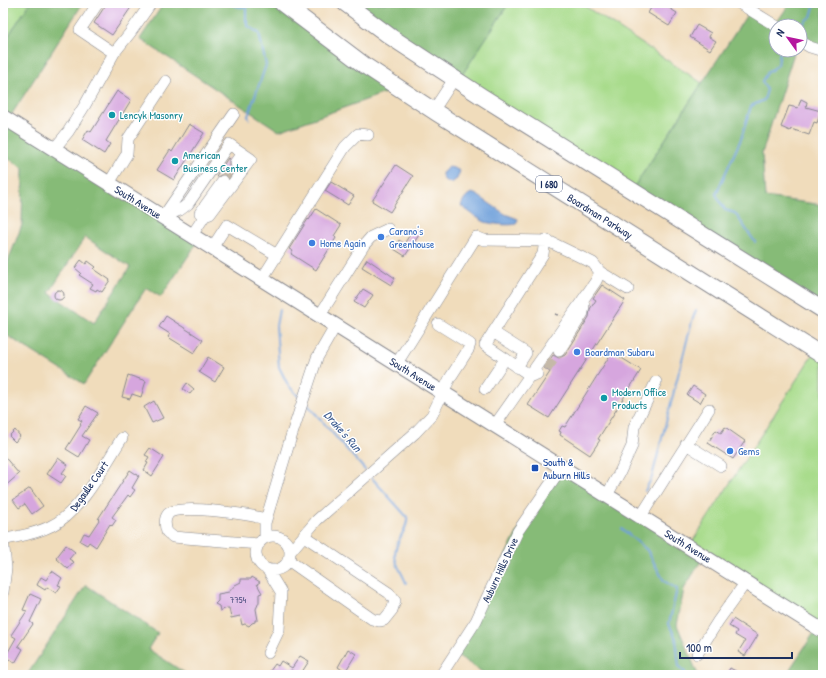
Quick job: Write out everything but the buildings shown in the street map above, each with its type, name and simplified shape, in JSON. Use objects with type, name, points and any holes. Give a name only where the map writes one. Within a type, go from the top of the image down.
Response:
[{"type":"highway","name":"Boardman Parkway","points":[[282,3],[359,62],[823,356]]},
{"type":"highway","points":[[345,3],[454,79],[823,310]]},
{"type":"main road","name":"South Avenue","points":[[3,117],[823,630]]},
{"type":"street","points":[[98,3],[80,30],[114,53]]},
{"type":"street","points":[[54,149],[68,132],[85,105],[114,53],[151,3]]},
{"type":"street","points":[[740,3],[768,21]]},
{"type":"street","points":[[808,46],[823,51]]},
{"type":"street","points":[[433,110],[454,79]]},
{"type":"street","points":[[109,183],[127,154],[128,139],[166,81]]},
{"type":"street","points":[[163,217],[234,114]]},
{"type":"street","points":[[262,280],[345,147],[358,134],[368,135]]},
{"type":"street","points":[[163,217],[180,210],[188,204],[229,144],[251,159],[210,214],[202,214],[188,204]]},
{"type":"street","points":[[237,164],[244,154]]},
{"type":"street","points":[[192,235],[202,214],[225,182]]},
{"type":"street","points":[[212,248],[227,225],[277,256]]},
{"type":"street","points":[[320,316],[364,245],[371,237],[388,229]]},
{"type":"street","points":[[397,363],[476,237],[484,240],[548,240],[593,263],[600,272],[628,289]]},
{"type":"street","points":[[545,240],[543,254],[485,345],[530,377],[541,376],[545,368]]},
{"type":"street","points":[[495,425],[586,296],[600,272]]},
{"type":"street","points":[[557,350],[580,311],[586,296]]},
{"type":"street","points":[[267,569],[277,569],[282,567],[317,520],[415,433],[432,415],[450,378],[468,350],[470,344],[438,324]]},
{"type":"street","points":[[268,653],[279,630],[281,592],[267,569],[263,567],[257,559],[257,549],[262,541],[266,519],[317,358],[336,325]]},
{"type":"street","points":[[493,332],[526,353],[517,367]]},
{"type":"street","points":[[485,389],[505,359]]},
{"type":"street","points":[[607,495],[632,446],[634,428],[656,382]]},
{"type":"street","points":[[641,516],[709,409]]},
{"type":"street","name":"Degaulle Court","points":[[3,540],[50,527],[67,516],[81,501],[122,438]]},
{"type":"street","points":[[686,444],[721,466]]},
{"type":"street","name":"Auburn Hills Drive","points":[[441,675],[476,621],[518,531],[562,467]]},
{"type":"street","points":[[266,519],[246,514],[197,509],[173,511],[168,514],[165,521],[167,532],[173,537],[262,541],[276,536],[281,538],[288,546],[289,556],[372,619],[379,621],[384,620],[392,610],[395,601],[389,593],[304,536]]},
{"type":"street","points":[[3,540],[6,568],[3,592]]},
{"type":"street","points":[[697,654],[718,621],[746,582]]},
{"type":"path","points":[[555,314],[560,316]]},
{"type":"green space","points":[[3,3],[30,3],[3,44]]},
{"type":"green space","points":[[30,3],[83,3],[8,120],[199,240],[161,297],[146,288],[84,384],[3,333],[3,274],[22,225],[23,168],[3,155],[3,126],[7,120],[3,117],[3,44]],"holes":[[[85,237],[130,267],[94,323],[49,293]]]},
{"type":"green space","points":[[164,3],[282,3],[399,88],[279,131],[140,39]]},
{"type":"green space","points":[[345,3],[509,3],[458,81]]},
{"type":"green space","points":[[509,3],[580,3],[702,83],[632,190],[458,81]]},
{"type":"green space","points":[[790,3],[823,3],[823,51],[808,44],[808,18],[780,18]]},
{"type":"green space","points":[[750,10],[768,21],[768,58],[792,58],[762,153],[765,197],[823,205],[823,310],[632,190]]},
{"type":"green space","points":[[815,351],[823,356],[823,631],[689,547]]},
{"type":"green space","points":[[562,467],[704,556],[684,589],[677,625],[698,675],[487,675],[455,654],[518,531]]},
{"type":"green space","points":[[86,585],[158,633],[148,649],[188,675],[27,675]]},
{"type":"green space","points":[[818,627],[823,631],[823,675],[786,675]]},
{"type":"water","points":[[449,167],[460,171],[457,179],[451,183],[444,180],[442,175],[442,173]]},
{"type":"water","points":[[472,193],[505,214],[518,219],[516,224],[505,225],[482,221],[461,206],[465,198]]},
{"type":"waterway","name":"Drake's Run","points":[[234,3],[233,5],[246,7],[246,21],[248,22],[248,26],[259,33],[266,65],[248,116],[249,119]]},
{"type":"waterway","points":[[808,19],[811,17],[815,3]]},
{"type":"waterway","points":[[755,242],[735,213],[725,210],[716,194],[741,139],[751,106],[764,100],[767,90],[762,81],[767,73],[778,65],[779,58]]},
{"type":"waterway","name":"Drake's Run","points":[[279,310],[276,326],[279,367],[288,385],[299,397]]},
{"type":"waterway","points":[[645,491],[652,477],[696,310]]},
{"type":"waterway","name":"Drake's Run","points":[[307,404],[365,470]]},
{"type":"waterway","name":"Drake's Run","points":[[371,477],[407,517],[406,526],[395,551],[397,563],[406,583]]},
{"type":"waterway","points":[[622,529],[647,550],[664,581],[677,589],[669,624],[676,639],[679,667],[685,672],[683,675]]},
{"type":"tunnel","points":[[223,181],[235,163]]},
{"type":"tunnel","points":[[546,369],[559,351]]},
{"type":"place","name":"Lencyk Masonry","points":[[112,115]]},
{"type":"place","name":"American Business Center","points":[[175,161]]},
{"type":"place","name":"Carano's Greenhouse","points":[[381,237]]},
{"type":"place","name":"Home Again","points":[[312,243]]},
{"type":"place","name":"Boardman Subaru","points":[[577,352]]},
{"type":"place","name":"Modern Office Products","points":[[604,398]]},
{"type":"place","name":"Gems","points":[[730,451]]},
{"type":"place","name":"South & Auburn Hills","points":[[535,468]]}]
